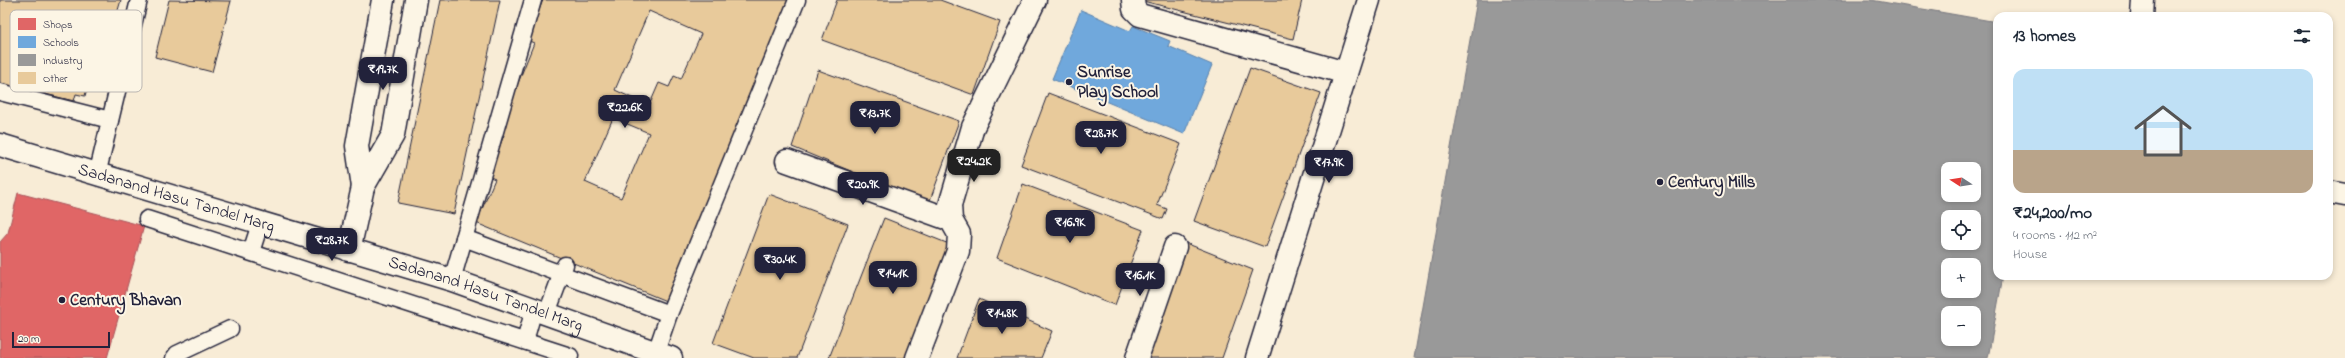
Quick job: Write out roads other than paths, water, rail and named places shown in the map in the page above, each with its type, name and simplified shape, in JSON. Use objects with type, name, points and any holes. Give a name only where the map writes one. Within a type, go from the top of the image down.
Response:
[{"type":"street","points":[[363,187],[357,146],[383,0]]},
{"type":"street","points":[[349,250],[363,187],[392,135],[416,0]]},
{"type":"street","points":[[917,358],[958,251],[959,234],[951,220],[950,206],[973,128],[1034,0]]},
{"type":"street","points":[[1133,0],[1134,9],[1140,15],[1346,73]]},
{"type":"street","points":[[1257,358],[1369,0]]},
{"type":"street","points":[[2142,12],[2143,0]]},
{"type":"street","name":"Sadanand Hasu Tandel Marg","points":[[0,145],[260,224],[452,280],[664,355]]},
{"type":"street","points":[[787,161],[951,220]]},
{"type":"street","points":[[2333,193],[2345,195]]},
{"type":"street","points":[[1137,358],[1175,247]]},
{"type":"lane","points":[[137,10],[139,0]]},
{"type":"lane","points":[[452,280],[532,0]]},
{"type":"lane","points":[[664,355],[669,314],[798,0]]},
{"type":"lane","points":[[0,92],[110,120]]},
{"type":"lane","points":[[96,175],[117,92]]},
{"type":"lane","points":[[147,219],[570,356]]},
{"type":"lane","points":[[251,252],[260,224]]},
{"type":"lane","points":[[464,238],[563,270],[669,314]]},
{"type":"lane","points":[[525,341],[563,270]]},
{"type":"lane","points":[[174,358],[177,354],[230,329]]},
{"type":"place","name":"Sunrise Play School","points":[[1069,82]]},
{"type":"place","name":"Century Mills","points":[[1660,182]]},
{"type":"place","name":"Century Bhavan","points":[[62,300]]}]
